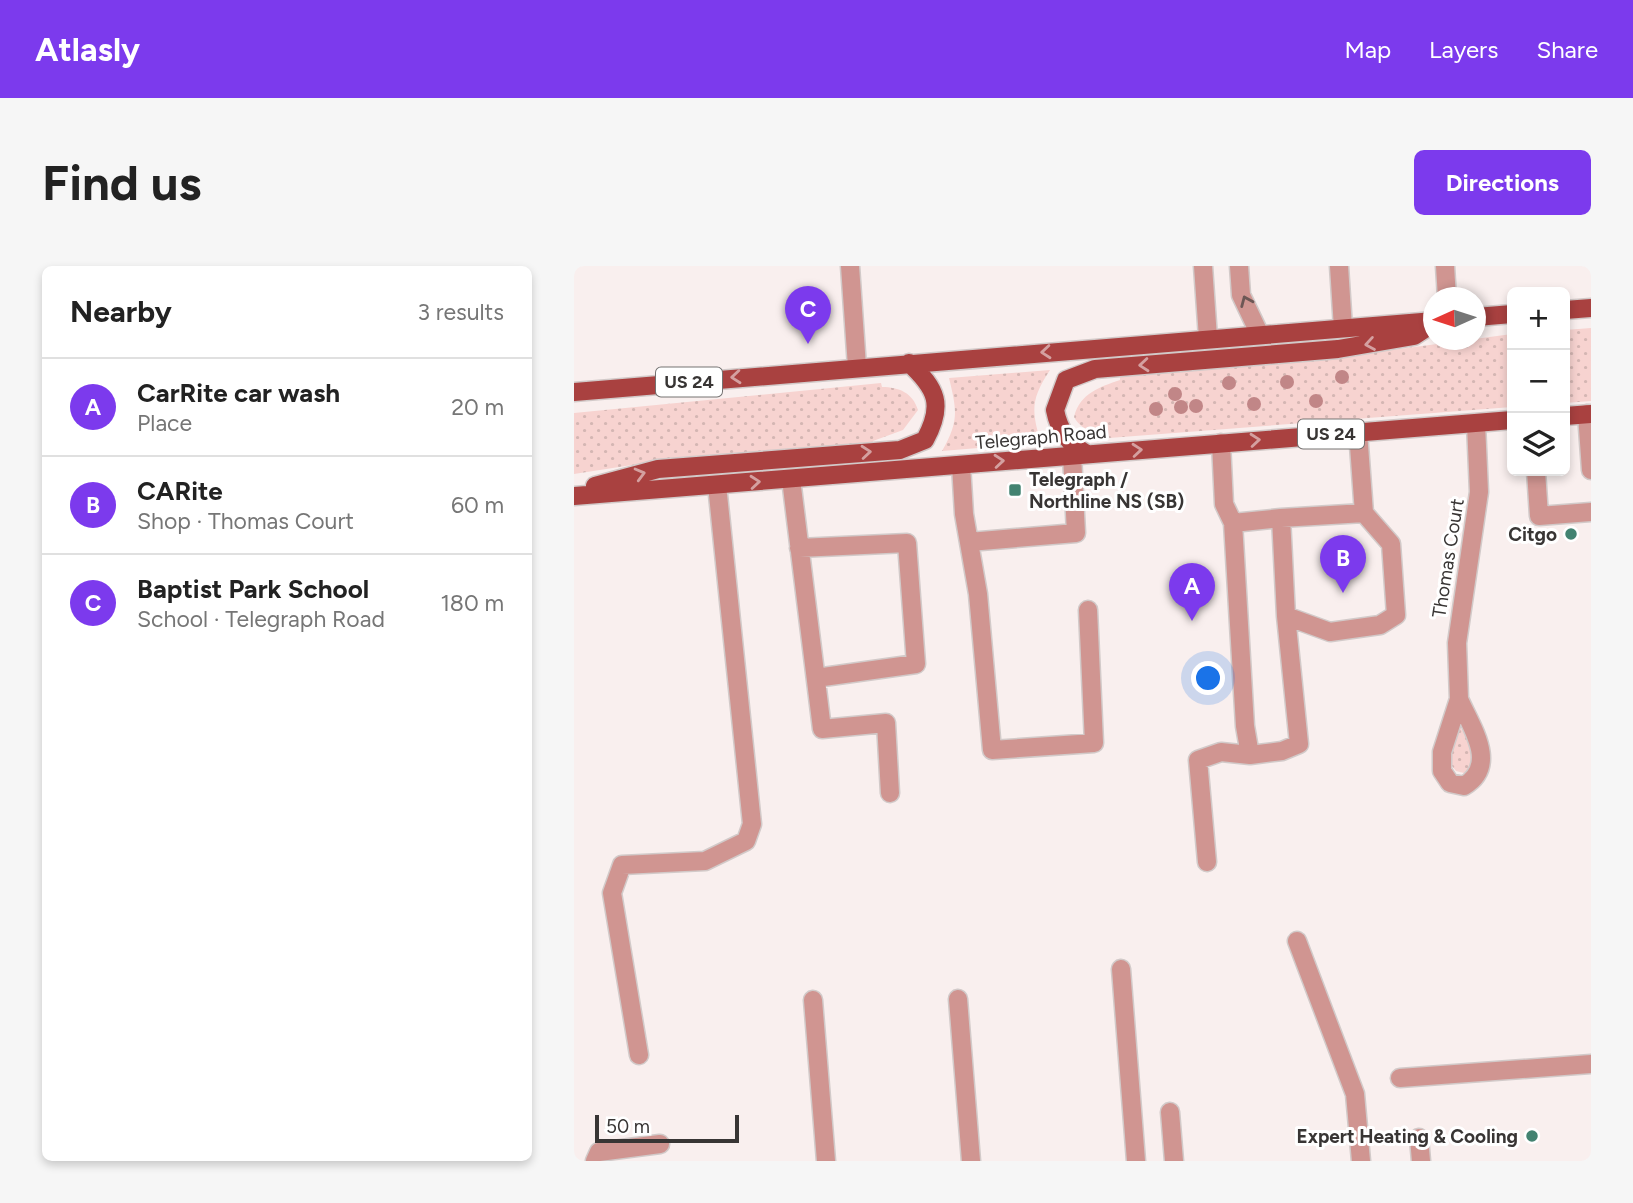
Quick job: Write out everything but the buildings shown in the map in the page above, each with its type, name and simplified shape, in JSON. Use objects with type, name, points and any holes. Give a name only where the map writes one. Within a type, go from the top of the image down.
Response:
[{"type":"main road","points":[[1570,309],[1591,307]]},
{"type":"main road","points":[[1486,316],[1507,314]]},
{"type":"main road","name":"US 24","points":[[574,392],[1208,338],[1423,323]]},
{"type":"main road","points":[[1079,455],[1064,435],[1055,410],[1066,380],[1078,374],[1095,369],[1338,349],[1414,336],[1423,329]]},
{"type":"main road","points":[[574,494],[658,469],[900,450],[925,439],[937,411],[932,389],[909,363]]},
{"type":"main road","points":[[1570,416],[1589,414]]},
{"type":"main road","name":"Telegraph Road","points":[[574,494],[717,485],[1507,421]]},
{"type":"street","points":[[850,266],[857,367]]},
{"type":"street","points":[[1203,266],[1208,338]]},
{"type":"street","points":[[1239,266],[1241,295],[1260,335]]},
{"type":"street","points":[[1339,266],[1342,328]]},
{"type":"street","points":[[1445,266],[1446,287]]},
{"type":"street","points":[[1589,414],[1591,470]]},
{"type":"street","name":"Thomas Court","points":[[1458,699],[1457,643],[1479,492],[1476,424]]},
{"type":"street","points":[[1286,616],[1330,632],[1380,625],[1396,615],[1391,544],[1364,513],[1358,432]]},
{"type":"street","points":[[1221,443],[1224,504],[1233,523],[1245,726],[1250,755]]},
{"type":"street","points":[[969,542],[1076,533],[1079,455]]},
{"type":"street","points":[[961,465],[969,542],[978,594],[992,750],[1094,743],[1088,610]]},
{"type":"street","points":[[1536,476],[1539,516],[1591,512]]},
{"type":"street","points":[[791,479],[822,729],[886,723],[890,793]]},
{"type":"street","points":[[639,1055],[612,893],[622,866],[705,861],[746,841],[752,824],[717,485]]},
{"type":"street","points":[[1233,523],[1364,513]]},
{"type":"street","points":[[1207,862],[1198,760],[1221,752],[1250,755],[1282,751],[1300,744],[1286,616],[1281,518]]},
{"type":"street","points":[[799,548],[907,543],[916,664],[816,678]]},
{"type":"street","points":[[1297,941],[1355,1094],[1361,1161]]},
{"type":"street","points":[[1121,970],[1136,1161]]},
{"type":"street","points":[[958,999],[971,1161]]},
{"type":"street","points":[[813,1000],[826,1161]]},
{"type":"street","points":[[1400,1078],[1591,1064]]},
{"type":"street","points":[[1170,1112],[1174,1161]]},
{"type":"street","points":[[1419,1138],[1421,1161]]},
{"type":"street","points":[[595,1161],[599,1152],[660,1144]]},
{"type":"shaded area","points":[[1591,328],[1591,401],[1570,403],[1570,330]]},
{"type":"shaded area","points":[[1507,335],[1507,407],[1109,438],[1108,433],[1084,428],[1074,417],[1086,397],[1098,388],[1120,380],[1120,375],[1347,356],[1423,346],[1423,350],[1486,350],[1486,337]]},
{"type":"shaded area","points":[[1050,370],[1036,397],[1034,413],[1041,443],[942,451],[955,416],[949,378]]},
{"type":"shaded area","points":[[881,383],[882,387],[894,388],[909,395],[918,410],[903,430],[873,441],[872,446],[645,463],[574,474],[574,413]]},
{"type":"shaded area","points":[[1459,724],[1472,755],[1472,761],[1464,773],[1456,771],[1448,761]]},
{"type":"place","name":"Baptist Park School","points":[[808,344]]},
{"type":"place","name":"Telegraph / Northline NS (SB)","points":[[1015,490]]},
{"type":"place","name":"Citgo","points":[[1571,534]]},
{"type":"place","name":"CARite","points":[[1343,593]]},
{"type":"place","name":"CarRite car wash","points":[[1192,621]]},
{"type":"place","name":"Expert Heating & Cooling","points":[[1532,1136]]}]
